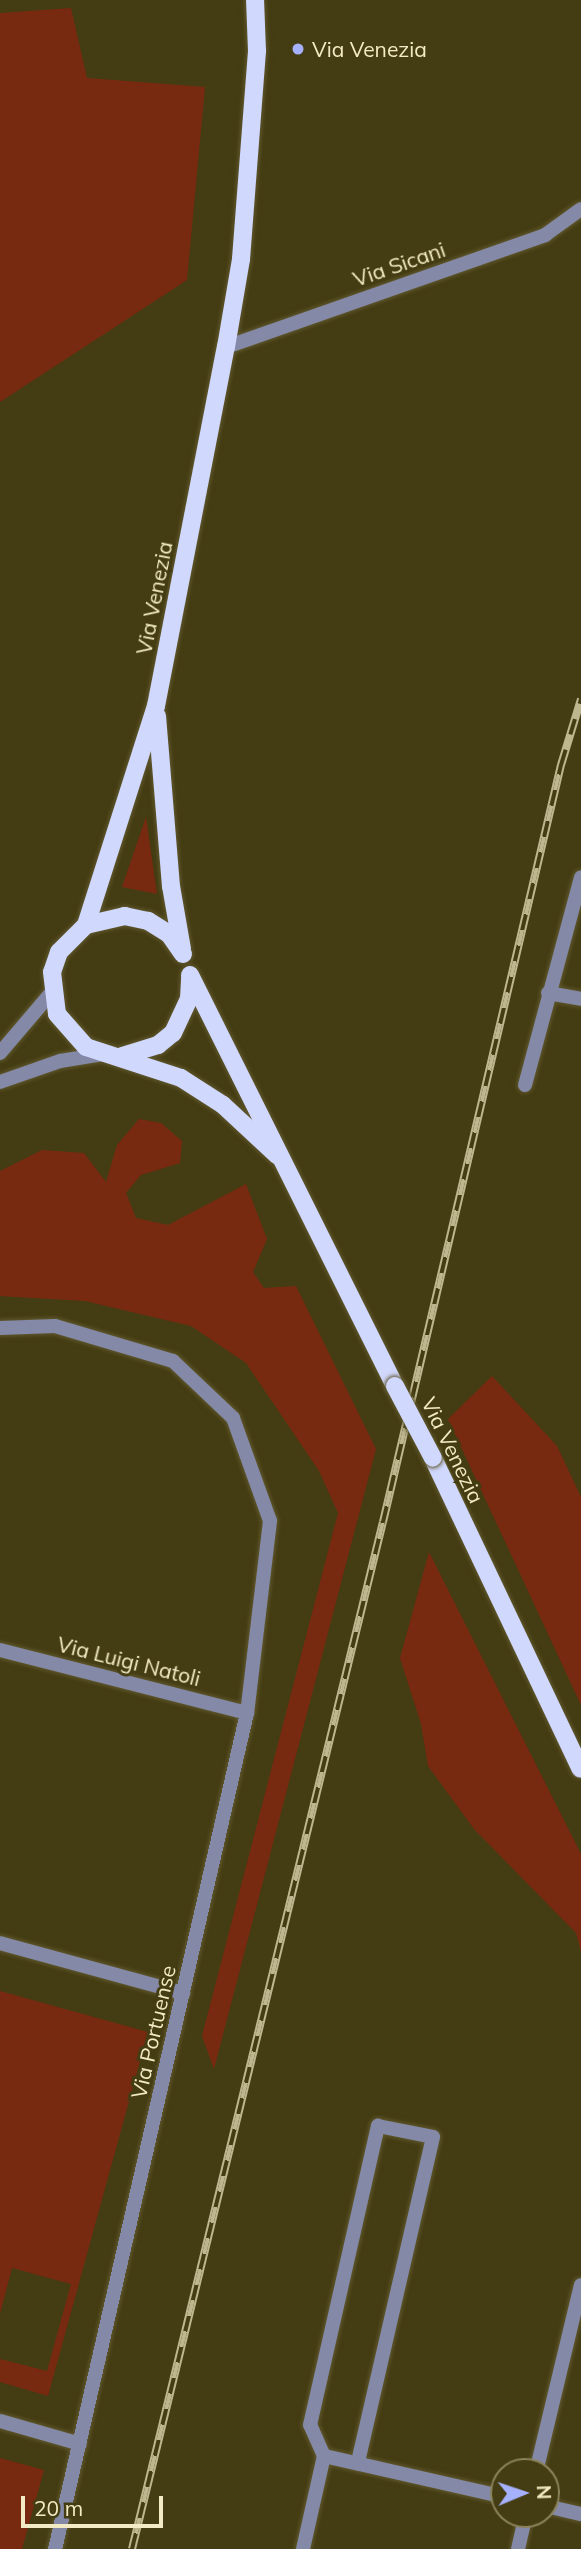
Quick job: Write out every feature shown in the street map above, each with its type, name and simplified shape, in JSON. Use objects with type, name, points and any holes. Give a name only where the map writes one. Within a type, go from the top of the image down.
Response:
[{"type":"main road","name":"Via Venezia","points":[[156,706],[241,259],[257,51],[255,0]]},
{"type":"main road","points":[[156,706],[86,925],[59,951],[51,993],[57,1014],[69,1033],[113,1055],[181,1078],[223,1105],[277,1155]]},
{"type":"main road","points":[[113,1055],[158,1045],[173,1033],[189,999],[190,975],[183,954],[171,886],[156,706]]},
{"type":"main road","points":[[86,925],[125,916],[148,921],[169,934],[183,954]]},
{"type":"main road","name":"Via Venezia","points":[[190,975],[277,1155],[433,1458],[581,1769]]},
{"type":"street","name":"Via Sicani","points":[[226,347],[545,235],[581,209]]},
{"type":"street","points":[[525,1085],[581,877]]},
{"type":"street","points":[[0,1052],[51,993]]},
{"type":"street","points":[[548,993],[581,999]]},
{"type":"street","points":[[0,1082],[60,1061],[113,1055]]},
{"type":"street","name":"Via Portuense","points":[[0,1328],[55,1326],[173,1361],[233,1418],[270,1521],[247,1713],[55,2549]]},
{"type":"street","name":"Via Luigi Natoli","points":[[0,1650],[247,1713]]},
{"type":"street","points":[[0,1943],[183,1993]]},
{"type":"street","points":[[303,2549],[324,2456],[310,2425],[379,2126],[433,2137],[358,2463]]},
{"type":"street","points":[[539,2458],[581,2286]]},
{"type":"street","points":[[0,2421],[80,2444]]},
{"type":"street","points":[[324,2456],[490,2494]]},
{"type":"street","points":[[560,2509],[581,2514]]},
{"type":"street","points":[[518,2549],[523,2528]]},
{"type":"shaded area","points":[[71,8],[87,78],[205,87],[187,280],[0,402],[0,13]]},
{"type":"shaded area","points":[[146,817],[157,894],[122,887]]},
{"type":"shaded area","points":[[139,1119],[161,1123],[182,1141],[180,1163],[141,1175],[126,1193],[136,1218],[168,1225],[246,1184],[267,1239],[253,1272],[264,1288],[296,1286],[376,1449],[214,2069],[202,2036],[338,1513],[319,1471],[246,1363],[191,1326],[85,1301],[0,1296],[0,1171],[42,1150],[84,1153],[106,1182],[117,1145]]},
{"type":"shaded area","points":[[492,1376],[557,1446],[581,1497],[581,1705],[448,1419]]},
{"type":"shaded area","points":[[429,1552],[581,1854],[581,1952],[576,1933],[474,1829],[428,1766],[421,1724],[400,1658]]},
{"type":"shaded area","points":[[0,1991],[148,2032],[48,2396],[0,2382],[0,2359],[47,2371],[71,2284],[12,2268],[0,2314]]},
{"type":"shaded area","points":[[0,2458],[44,2470],[22,2549],[0,2549]]},
{"type":"railway","points":[[132,2549],[383,1522],[561,765],[581,699]]},
{"type":"place","name":"Via Venezia","points":[[298,49]]}]
